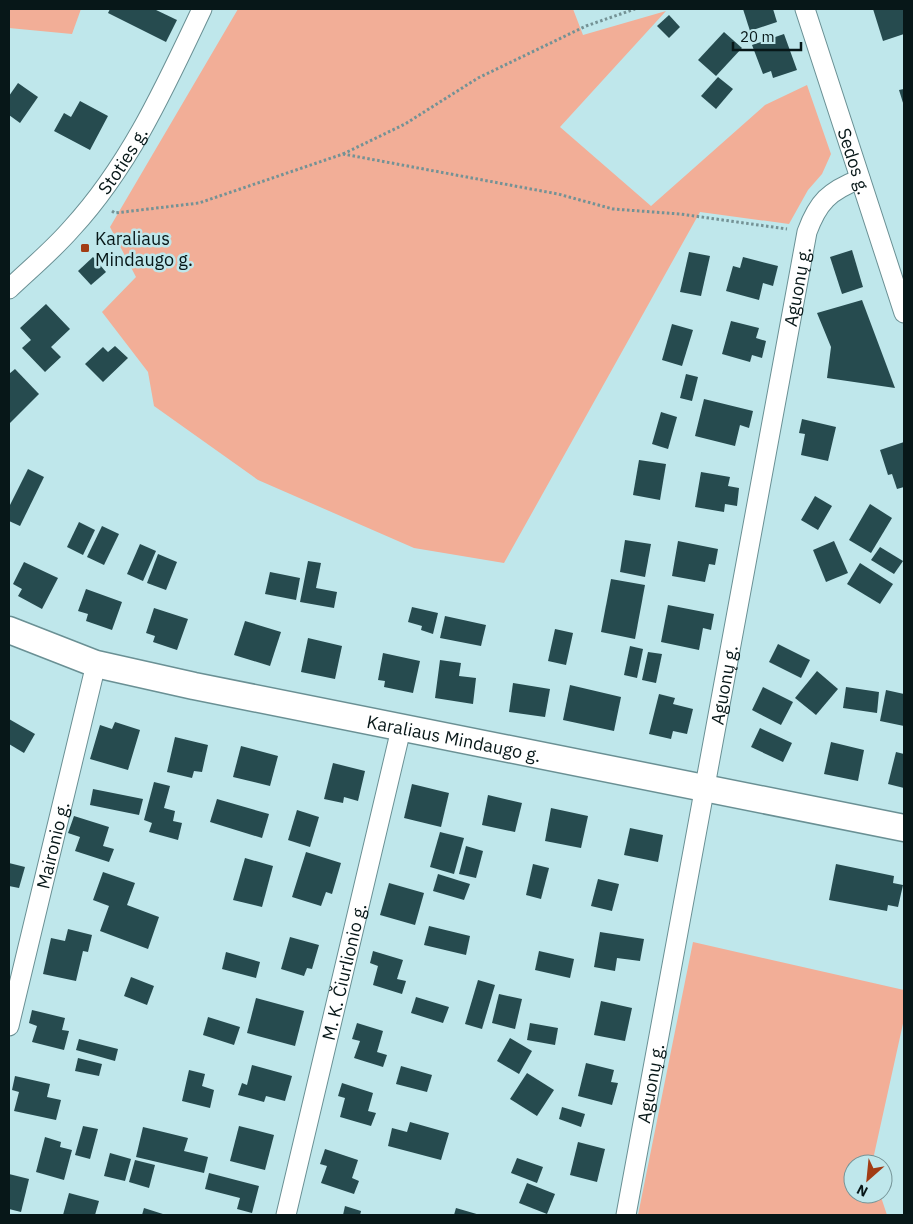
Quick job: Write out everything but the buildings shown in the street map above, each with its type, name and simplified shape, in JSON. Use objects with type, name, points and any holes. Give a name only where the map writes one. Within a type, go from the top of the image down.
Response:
[{"type":"main road","name":"Karaliaus Mindaugo g.","points":[[9,630],[96,664],[402,729],[904,828]]},
{"type":"street","name":"Stoties g.","points":[[9,289],[73,228],[123,162],[160,99],[202,9]]},
{"type":"street","name":"Sedos g.","points":[[805,9],[904,313]]},
{"type":"street","name":"Aguonų g.","points":[[626,1215],[807,232],[814,214],[830,193],[860,179]]},
{"type":"street","name":"Maironio g.","points":[[9,1026],[96,664]]},
{"type":"street","name":"M. K. Čiurlionio g.","points":[[286,1215],[402,729]]},
{"type":"path","points":[[94,200],[115,212],[199,203],[343,154],[405,124],[478,78],[586,26],[635,9]]},
{"type":"path","points":[[343,154],[558,194],[613,209],[680,214],[807,232]]},
{"type":"shaded area","points":[[9,9],[81,9],[72,34],[9,28]]},
{"type":"shaded area","points":[[238,9],[573,9],[583,35],[666,11],[560,127],[651,206],[765,105],[807,85],[831,154],[822,174],[808,190],[789,224],[700,212],[504,563],[414,548],[258,480],[154,406],[148,372],[102,312],[136,277],[110,227]]},
{"type":"shaded area","points":[[693,942],[904,990],[904,1019],[874,1154],[843,1154],[843,1204],[883,1204],[887,1215],[638,1215]]},
{"type":"place","name":"Karaliaus Mindaugo g.","points":[[85,248]]}]
